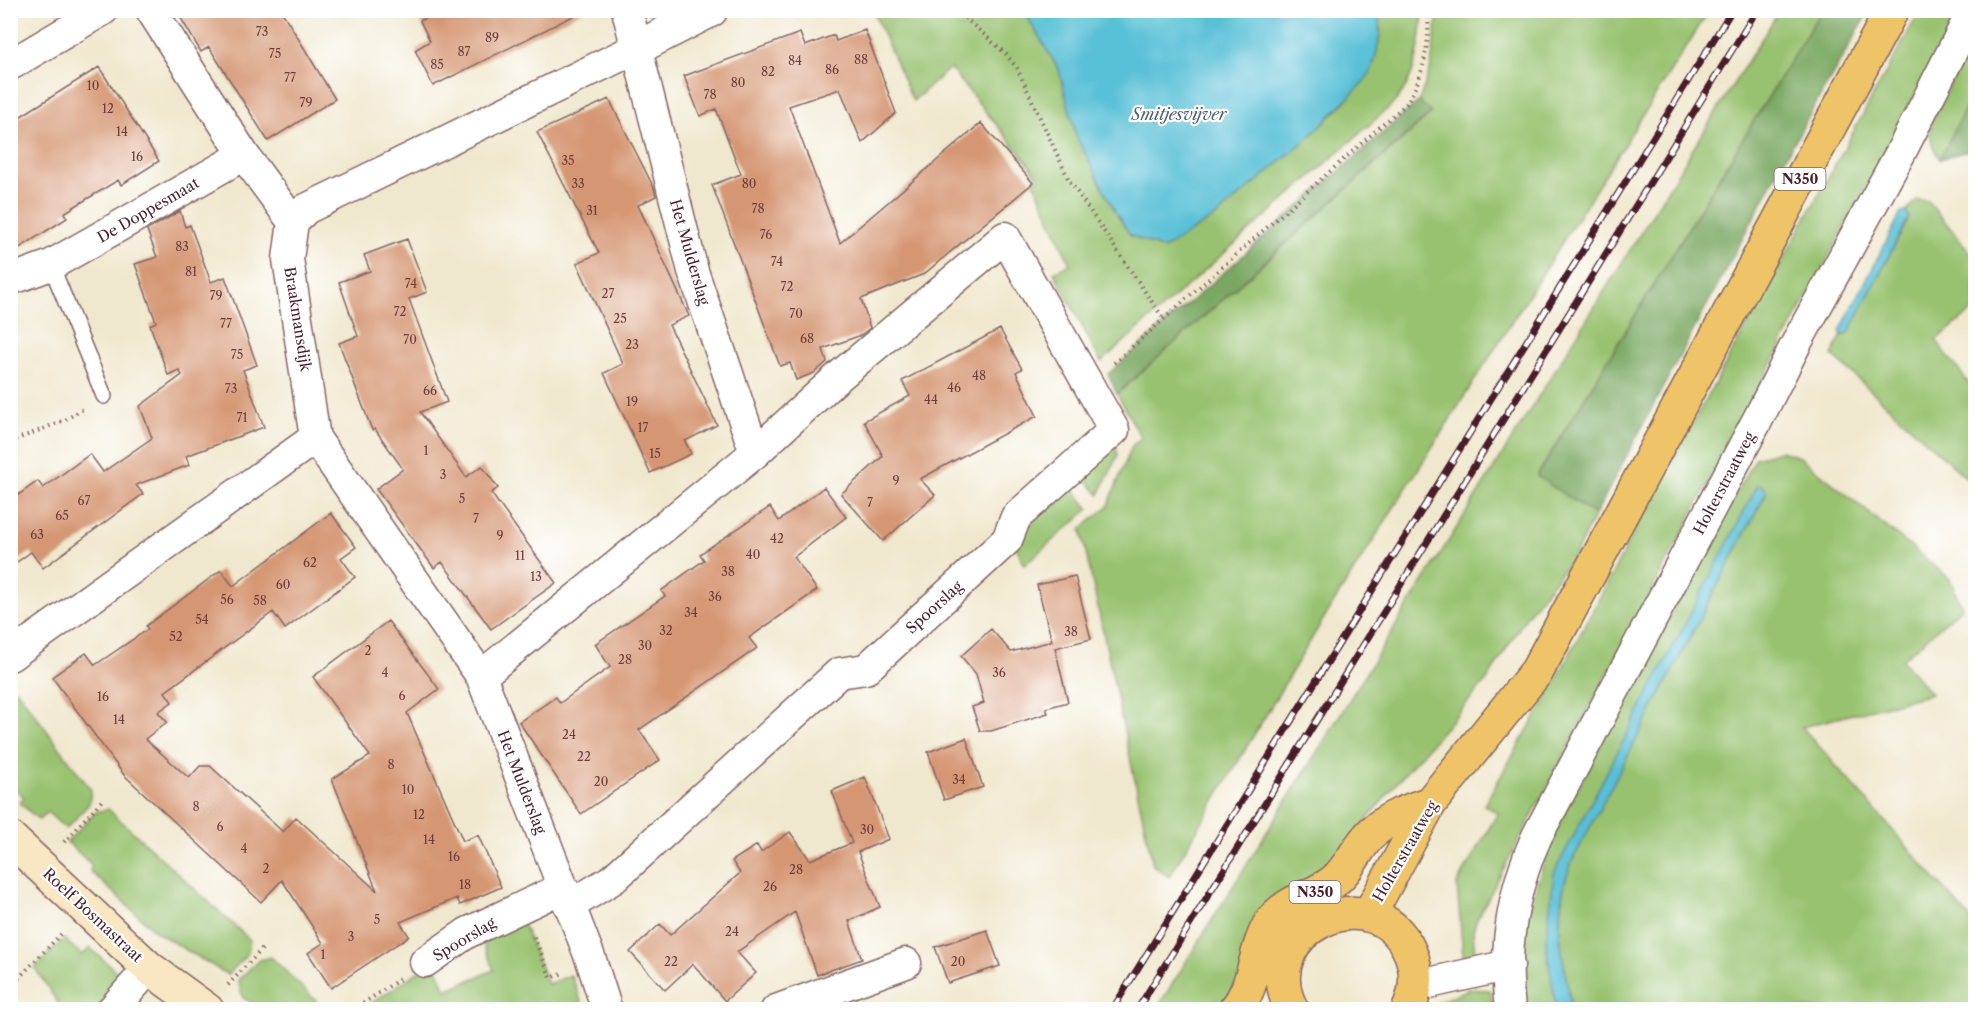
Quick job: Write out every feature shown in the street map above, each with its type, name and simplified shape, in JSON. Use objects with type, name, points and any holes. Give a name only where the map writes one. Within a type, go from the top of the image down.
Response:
[{"type":"main road","name":"Holterstraatweg","points":[[1369,915],[1430,803],[1537,671],[1892,10]]},
{"type":"main road","name":"N350","points":[[1235,1010],[1251,982],[1256,959],[1272,921],[1285,908],[1332,883],[1342,874],[1372,832],[1399,815],[1430,803]]},
{"type":"main road","name":"Roelf Bosmastraat","points":[[10,838],[149,968],[207,1009]]},
{"type":"main road","points":[[1292,1010],[1284,980],[1286,960],[1296,941],[1311,926],[1329,916],[1350,913],[1369,915],[1390,926],[1406,942],[1415,963],[1412,998]]},
{"type":"street","points":[[10,65],[103,10]]},
{"type":"street","points":[[151,10],[244,155],[293,222],[313,205],[711,10]]},
{"type":"street","name":"Het Mulderslag","points":[[627,10],[693,271],[755,453]]},
{"type":"street","name":"Holterstraatweg","points":[[1510,1010],[1509,965],[1513,900],[1537,836],[1798,340],[1901,152],[1973,10]]},
{"type":"street","name":"De Doppesmaat","points":[[10,280],[51,265],[244,155]]},
{"type":"street","name":"Braakmansdijk","points":[[293,222],[288,259],[315,438]]},
{"type":"street","name":"Spoorslag","points":[[425,962],[467,933],[521,906],[566,897],[613,879],[839,673],[866,669],[1007,540],[1016,517],[1114,430],[1005,237],[837,378],[755,453]]},
{"type":"street","points":[[10,656],[315,438]]},
{"type":"street","name":"Het Mulderslag","points":[[315,438],[482,676],[566,897]]},
{"type":"street","points":[[482,676],[755,453]]},
{"type":"street","points":[[566,897],[608,1010]]},
{"type":"street","points":[[776,1010],[906,963]]},
{"type":"street","points":[[1412,998],[1509,965]]},
{"type":"street","name":"Roelf Bosmastraat","points":[[112,1010],[149,968]]},
{"type":"lane","points":[[51,265],[104,396]]},
{"type":"path","points":[[956,10],[1005,53],[1017,68],[1070,180],[1163,318]]},
{"type":"path","points":[[1089,385],[1406,104],[1416,90],[1427,44],[1428,10]]},
{"type":"path","points":[[10,442],[64,420],[104,396]]},
{"type":"path","points":[[41,866],[104,798]]},
{"type":"path","points":[[521,906],[551,978],[591,960]]},
{"type":"path","points":[[10,987],[85,909]]},
{"type":"path","points":[[207,1009],[265,946]]},
{"type":"path","name":"Spoorslag","points":[[353,1010],[425,962]]},
{"type":"green space","points":[[873,11],[1024,11],[1059,70],[1077,138],[1115,211],[1130,235],[1163,249],[1215,217],[1309,137],[1347,100],[1380,35],[1379,11],[1423,11],[1416,60],[1408,83],[1394,103],[1101,362],[1054,272],[1070,264],[1034,182],[1038,178],[1032,168],[950,68],[913,101]]},
{"type":"green space","points":[[1438,11],[1709,11],[1327,613],[1169,877],[1153,865],[1081,529],[1108,506],[1132,446],[1141,438],[1117,394],[1431,114],[1419,101],[1431,67]]},
{"type":"green space","points":[[1779,11],[1821,11],[1537,476],[1595,515],[1576,553],[1526,617],[1487,680],[1394,786],[1218,1009],[1156,1010]]},
{"type":"green space","points":[[1821,11],[1869,11],[1788,153],[1595,515],[1537,476]]},
{"type":"green space","points":[[1920,11],[1959,11],[1476,921],[1473,931],[1475,954],[1463,957],[1457,884],[1498,813],[1484,805],[1548,695],[1668,468]]},
{"type":"green space","points":[[1975,37],[1975,89],[1940,159],[1931,140],[1932,119]]},
{"type":"green space","points":[[1975,89],[1975,148],[1940,159]]},
{"type":"green space","points":[[1419,101],[1431,113],[1117,394],[1108,374]]},
{"type":"green space","points":[[1917,200],[1928,201],[1975,258],[1975,309],[1936,340],[1975,392],[1975,486],[1832,355],[1842,335],[1848,334],[1909,218],[1906,212]]},
{"type":"green space","points":[[1116,447],[1118,455],[1099,495],[1083,476]]},
{"type":"green space","points":[[1781,451],[1800,457],[1949,578],[1962,607],[1902,660],[1931,694],[1802,727],[1975,924],[1975,1009],[1572,1009],[1560,936],[1561,900],[1571,863],[1766,494],[1758,486],[1555,873],[1546,942],[1556,1009],[1521,1010],[1520,962],[1529,910],[1557,827],[1755,458]]},
{"type":"green space","points":[[1071,487],[1089,509],[1024,565],[1016,546],[1022,532]]},
{"type":"green space","points":[[16,689],[91,790],[89,804],[66,829],[47,812],[39,820],[20,803],[24,797],[11,785],[11,693]]},
{"type":"green space","points":[[108,809],[250,940],[248,953],[228,975],[156,932],[90,871],[92,865],[67,842],[96,812]]},
{"type":"green space","points":[[520,917],[548,984],[571,975],[584,1009],[361,1010],[421,970],[436,966],[446,990],[494,970],[484,946],[492,929]]},
{"type":"green space","points":[[64,939],[82,955],[90,948],[127,981],[100,1009],[62,1009],[35,968]]},
{"type":"green space","points":[[271,957],[324,1009],[264,1009],[243,998],[238,980],[259,960]]},
{"type":"green space","points":[[1469,989],[1490,990],[1494,1009],[1434,1010],[1436,1003]]},
{"type":"water","name":"Smitjesvijver","points":[[1024,11],[1379,11],[1380,35],[1371,72],[1309,137],[1215,217],[1163,249],[1130,235],[1115,211],[1077,138],[1059,70]]},
{"type":"water","points":[[1906,212],[1909,217],[1848,334],[1842,335],[1840,331],[1901,213]]},
{"type":"water","points":[[1758,485],[1765,487],[1766,493],[1571,863],[1561,901],[1560,936],[1572,1009],[1556,1009],[1546,942],[1554,873]]},
{"type":"building","points":[[176,10],[281,10],[335,99],[268,141],[209,47],[201,52]]},
{"type":"building","points":[[440,10],[585,10],[433,86],[415,50],[430,41],[420,21]]},
{"type":"building","points":[[865,30],[896,113],[862,143],[840,89],[789,106],[840,243],[981,123],[1033,183],[924,274],[861,299],[870,328],[861,335],[823,349],[827,362],[814,373],[796,380],[790,363],[780,366],[712,185],[741,174],[716,109],[700,116],[684,76],[800,33],[805,46],[834,35],[836,41]]},
{"type":"building","points":[[99,67],[159,161],[121,185],[118,180],[64,213],[67,218],[10,254],[10,123]]},
{"type":"building","points":[[609,99],[654,188],[656,196],[638,205],[689,316],[669,325],[717,425],[685,441],[691,454],[650,473],[604,373],[623,364],[577,263],[599,253],[537,132]]},
{"type":"building","points":[[180,211],[185,227],[190,225],[211,282],[225,277],[257,365],[243,370],[264,427],[186,456],[189,465],[136,485],[143,494],[43,568],[31,552],[10,567],[10,501],[38,481],[43,488],[90,454],[103,472],[152,438],[140,406],[182,375],[179,370],[168,375],[150,325],[156,322],[135,264],[157,257],[147,230]]},
{"type":"building","points":[[407,239],[427,292],[409,299],[447,402],[420,412],[466,477],[482,466],[498,488],[491,493],[556,583],[491,629],[442,562],[434,568],[376,489],[403,469],[375,429],[372,430],[339,343],[358,336],[339,282],[370,271],[364,255]]},
{"type":"building","points":[[1000,329],[1022,369],[1016,372],[1037,416],[920,479],[935,495],[883,541],[841,494],[883,456],[864,421],[910,396],[902,381]]},
{"type":"building","points":[[824,487],[846,517],[794,557],[817,590],[749,638],[757,648],[639,730],[660,760],[581,814],[519,722],[556,697],[560,703],[610,667],[595,644],[665,596],[661,591],[704,560],[700,554],[770,507],[779,521]]},
{"type":"building","points":[[331,513],[356,547],[341,558],[355,577],[285,629],[273,612],[165,692],[172,702],[158,712],[167,722],[145,739],[189,778],[200,766],[210,766],[283,832],[296,817],[377,891],[332,779],[370,756],[313,677],[388,621],[439,689],[407,713],[463,841],[478,835],[501,887],[460,905],[457,898],[400,922],[409,936],[331,988],[308,953],[323,943],[282,880],[261,902],[124,775],[52,677],[86,653],[95,665],[148,629],[146,626],[221,570],[233,586]]},
{"type":"building","points":[[1075,576],[1091,639],[1055,648],[1068,702],[1046,708],[1048,713],[991,731],[980,731],[972,707],[984,703],[976,674],[961,656],[991,629],[1011,652],[1052,641],[1037,585]]},
{"type":"building","points":[[966,738],[983,787],[944,800],[928,752]]},
{"type":"building","points":[[865,777],[889,839],[858,852],[880,907],[849,921],[862,959],[817,975],[795,912],[737,952],[756,973],[725,1001],[693,964],[665,990],[630,952],[660,924],[670,935],[740,873],[732,861],[757,845],[761,852],[790,832],[810,860],[852,843],[832,791]]},
{"type":"building","points":[[987,930],[1000,966],[948,983],[935,947]]},
{"type":"railway","points":[[1112,1010],[1732,10]]},
{"type":"railway","points":[[1137,1010],[1757,10]]}]
